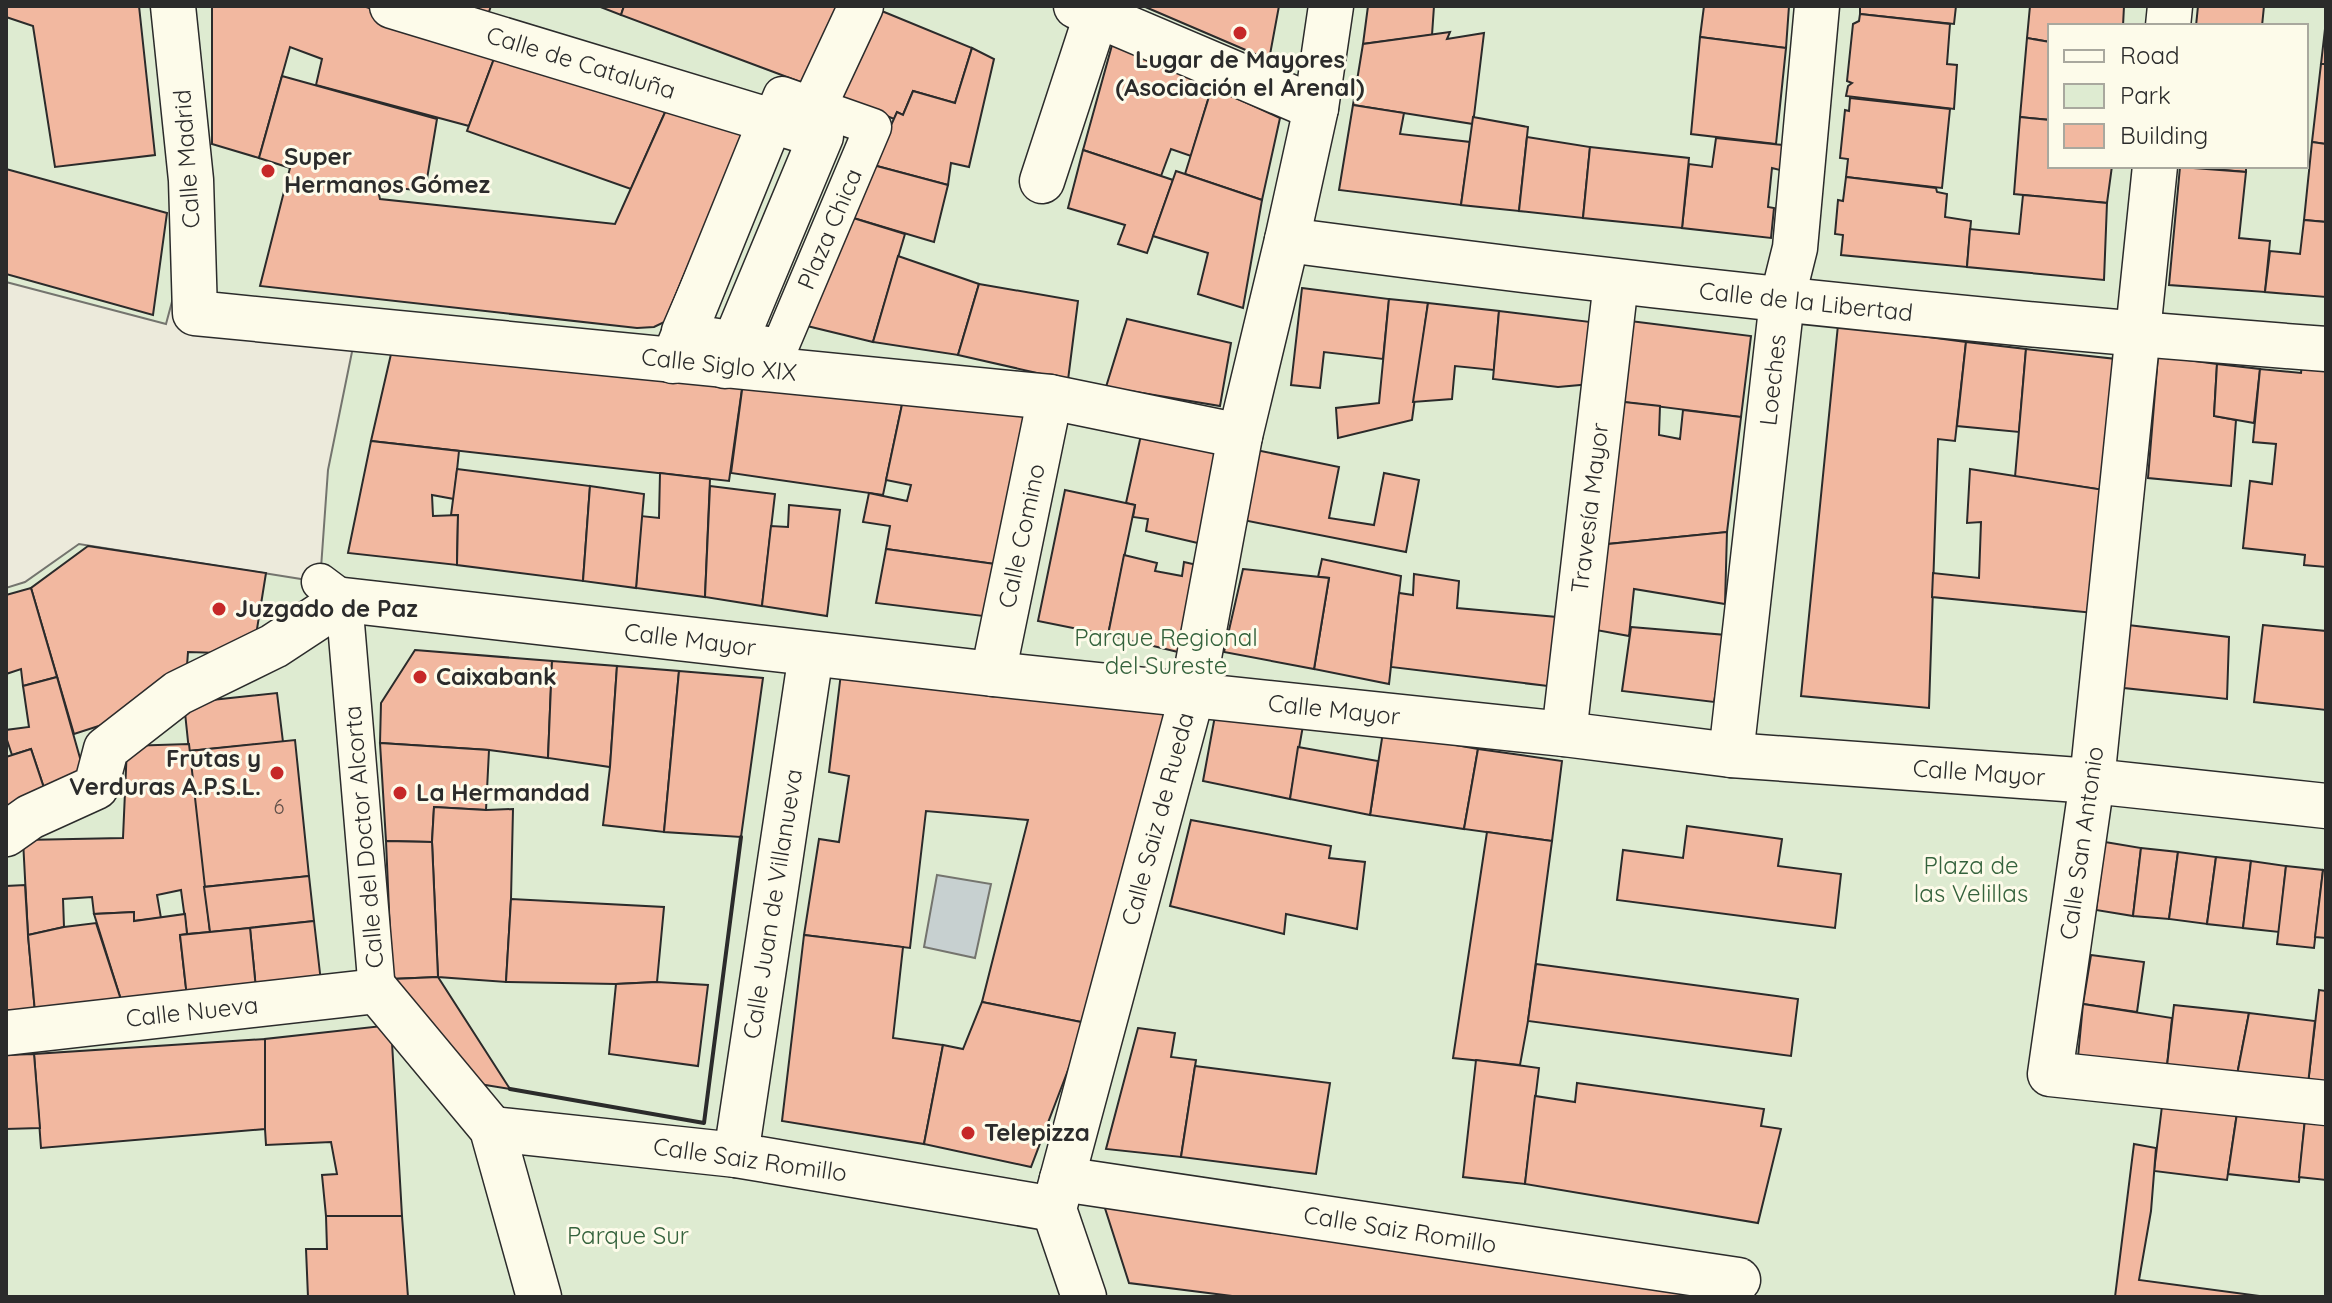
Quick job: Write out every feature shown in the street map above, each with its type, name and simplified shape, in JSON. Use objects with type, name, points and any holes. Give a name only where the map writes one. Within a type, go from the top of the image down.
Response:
[{"type":"street","name":"Calle Madrid","points":[[173,6],[191,180],[195,313]]},
{"type":"street","name":"Calle de Cataluña","points":[[392,6],[511,23],[796,119]]},
{"type":"street","points":[[679,346],[796,119],[861,6]]},
{"type":"street","name":"Calle Saiz de Rueda","points":[[1058,1194],[1192,695],[1240,436],[1316,108],[1331,6]]},
{"type":"street","name":"Loeches","points":[[1731,755],[1782,300],[1795,248],[1817,6]]},
{"type":"street","points":[[1042,181],[1086,11],[1316,108]]},
{"type":"street","name":"Plaza Chica","points":[[730,353],[821,136],[796,119]]},
{"type":"street","name":"Calle San Antonio","points":[[2155,168],[2092,781],[2050,1074],[2326,1103]]},
{"type":"street","name":"Calle de la Libertad","points":[[1287,240],[1782,300],[2139,335],[2326,349]]},
{"type":"street","name":"Travesía Mayor","points":[[1564,734],[1616,282]]},
{"type":"street","name":"Calle Siglo XIX","points":[[195,313],[679,346],[1050,397],[1240,436]]},
{"type":"street","name":"Calle Comino","points":[[993,674],[1050,397]]},
{"type":"street","points":[[6,834],[30,817],[96,787],[106,749],[178,693],[274,646],[332,591]]},
{"type":"street","name":"Calle Mayor","points":[[332,591],[811,654],[1564,734],[1731,755],[2092,781],[2326,806]]},
{"type":"street","name":"Calle del Doctor Alcorta","points":[[332,591],[377,991],[492,1129],[539,1297]]},
{"type":"street","name":"Calle Juan de Villanueva","points":[[736,1155],[811,654]]},
{"type":"street","name":"Calle Nueva","points":[[6,1033],[377,991]]},
{"type":"street","name":"Calle Saiz Romillo","points":[[492,1129],[1058,1194],[1738,1280]]},
{"type":"street","points":[[1058,1194],[1084,1297]]},
{"type":"green space","name":"Parque Regional del Sureste","points":[[6,6],[2326,6],[2326,1297],[6,1297]]},
{"type":"shaded area","points":[[6,282],[166,324],[173,298],[354,342],[328,470],[320,582],[79,544],[25,582],[6,588]]},
{"type":"shaded area","points":[[937,875],[991,884],[975,958],[924,947]]},
{"type":"building","points":[[6,6],[139,6],[155,155],[55,167],[33,26],[6,17]]},
{"type":"building","points":[[212,6],[363,6],[498,48],[469,126],[316,85],[322,59],[290,47],[259,158],[212,144]]},
{"type":"building","points":[[437,6],[491,6],[485,23]]},
{"type":"building","points":[[598,6],[624,6],[621,15]]},
{"type":"building","points":[[624,6],[847,6],[811,86],[621,15]]},
{"type":"building","name":"Lugar de Mayores (Asociación el Arenal)","points":[[1143,6],[1279,6],[1269,60]]},
{"type":"building","points":[[1368,6],[1434,6],[1432,35],[1363,44]]},
{"type":"building","points":[[1704,6],[1789,6],[1786,48],[1700,37]]},
{"type":"building","points":[[1860,6],[1956,6],[1954,24],[1860,14]]},
{"type":"building","points":[[2030,6],[2124,6],[2123,24],[2048,24],[2048,42],[2027,38]]},
{"type":"building","points":[[2198,6],[2264,6],[2262,24],[2196,24]]},
{"type":"building","points":[[872,7],[972,48],[955,103],[913,91],[903,115],[897,112],[894,119],[835,94]]},
{"type":"building","points":[[1860,14],[1950,24],[1947,64],[1957,65],[1954,109],[1846,96],[1852,83],[1847,81],[1853,24],[1859,21]]},
{"type":"building","points":[[2326,20],[2326,64],[2321,64]]},
{"type":"building","points":[[1450,32],[1447,39],[1484,33],[1473,124],[1353,105],[1363,44]]},
{"type":"building","points":[[1700,37],[1786,48],[1776,144],[1691,134]]},
{"type":"building","points":[[1114,38],[1212,87],[1191,156],[1171,149],[1161,176],[1083,150]]},
{"type":"building","points":[[2027,38],[2048,42],[2048,120],[2020,117]]},
{"type":"building","points":[[498,48],[671,99],[631,189],[467,131]]},
{"type":"building","points":[[972,48],[994,59],[969,167],[951,163],[948,185],[873,165],[897,112],[903,115],[913,91],[955,103]]},
{"type":"building","points":[[2321,64],[2326,64],[2326,144],[2312,142]]},
{"type":"building","points":[[282,76],[437,119],[425,191],[377,186],[380,199],[615,224],[671,99],[757,126],[679,315],[654,327],[637,328],[260,286],[290,168],[259,158]]},
{"type":"building","points":[[1212,87],[1280,118],[1262,200],[1185,174]]},
{"type":"building","points":[[1850,98],[1950,109],[1942,188],[1846,177],[1848,159],[1840,158],[1845,110],[1849,111]]},
{"type":"building","points":[[1353,105],[1404,113],[1400,134],[1470,142],[1461,205],[1339,190]]},
{"type":"building","points":[[1473,117],[1528,127],[1519,211],[1461,205]]},
{"type":"building","points":[[2020,117],[2048,120],[2048,168],[2112,168],[2107,203],[2014,194]]},
{"type":"building","points":[[1527,137],[1590,147],[1583,218],[1519,211]]},
{"type":"building","points":[[1716,138],[1783,145],[1780,170],[1772,168],[1768,207],[1774,208],[1771,238],[1682,228],[1689,164],[1712,167]]},
{"type":"building","points":[[2312,142],[2326,144],[2326,222],[2304,220]]},
{"type":"building","points":[[1590,147],[1689,158],[1682,228],[1583,218]]},
{"type":"building","points":[[1083,150],[1173,180],[1147,253],[1118,244],[1125,225],[1068,208]]},
{"type":"building","points":[[873,165],[948,185],[934,242],[850,217]]},
{"type":"building","points":[[2180,168],[2246,172],[2239,238],[2270,241],[2265,292],[2169,285]]},
{"type":"building","points":[[2202,168],[2246,168],[2246,172]]},
{"type":"building","points":[[6,169],[167,213],[153,315],[6,274]]},
{"type":"building","points":[[1176,171],[1262,200],[1243,308],[1198,294],[1208,253],[1153,236]]},
{"type":"building","points":[[1846,177],[1936,188],[1937,192],[1947,194],[1945,217],[1971,221],[1967,267],[1841,255],[1843,235],[1835,234],[1838,200],[1843,201]]},
{"type":"building","points":[[2023,195],[2107,203],[2104,280],[1967,267],[1970,229],[2019,234]]},
{"type":"building","points":[[850,217],[905,234],[873,342],[803,325]]},
{"type":"building","points":[[2304,220],[2326,222],[2326,297],[2265,292],[2270,251],[2300,254]]},
{"type":"building","points":[[898,256],[979,284],[958,355],[873,342]]},
{"type":"building","points":[[979,284],[1078,301],[1068,380],[958,355]]},
{"type":"building","points":[[1302,288],[1389,299],[1383,359],[1324,352],[1320,388],[1291,385]]},
{"type":"building","points":[[1389,299],[1428,303],[1412,420],[1338,438],[1336,408],[1379,403]]},
{"type":"building","points":[[1428,303],[1499,311],[1494,370],[1455,366],[1452,399],[1413,402]]},
{"type":"building","points":[[1499,311],[1599,323],[1591,384],[1558,387],[1493,379]]},
{"type":"building","points":[[1127,319],[1231,343],[1220,406],[1106,387]]},
{"type":"building","points":[[1622,320],[1751,336],[1741,417],[1615,401]]},
{"type":"building","points":[[1838,325],[1966,342],[1955,441],[1938,439],[1929,708],[1801,696]]},
{"type":"building","points":[[394,341],[744,375],[729,481],[371,441]]},
{"type":"building","points":[[1966,342],[2026,349],[2019,432],[1957,426]]},
{"type":"building","points":[[2026,349],[2116,359],[2104,490],[2015,477]]},
{"type":"building","points":[[2158,356],[2217,364],[2214,416],[2236,420],[2231,486],[2148,478]]},
{"type":"building","points":[[2217,364],[2260,369],[2254,423],[2214,416]]},
{"type":"building","points":[[2302,364],[2326,366],[2326,567],[2304,565],[2305,555],[2243,548],[2250,481],[2272,484],[2276,444],[2253,442],[2260,369],[2301,373]]},
{"type":"building","points":[[744,375],[904,395],[883,495],[731,473]]},
{"type":"building","points":[[904,395],[1025,411],[995,564],[886,549],[890,526],[863,522],[869,493],[907,501],[911,485],[886,480]]},
{"type":"building","points":[[1615,401],[1660,406],[1659,435],[1680,439],[1683,410],[1741,417],[1727,532],[1598,545]]},
{"type":"building","points":[[1141,435],[1218,451],[1202,544],[1146,531],[1148,519],[1133,517],[1135,505],[1126,503]]},
{"type":"building","points":[[371,441],[459,451],[454,499],[432,495],[433,516],[458,515],[457,565],[348,553]]},
{"type":"building","points":[[1256,450],[1339,467],[1329,518],[1374,525],[1384,473],[1419,480],[1406,552],[1243,520]]},
{"type":"building","points":[[457,469],[590,486],[583,581],[457,565],[458,515],[451,515]]},
{"type":"building","points":[[1970,469],[2104,490],[2094,613],[1932,597],[1933,573],[1979,578],[1981,522],[1967,523]]},
{"type":"building","points":[[660,473],[710,479],[705,597],[636,588],[641,516],[659,518]]},
{"type":"building","points":[[590,486],[644,494],[636,588],[583,581]]},
{"type":"building","points":[[710,486],[775,494],[762,606],[705,597]]},
{"type":"building","points":[[1065,490],[1135,505],[1108,635],[1038,621]]},
{"type":"building","points":[[789,505],[840,510],[827,616],[762,606],[771,526],[788,527]]},
{"type":"building","points":[[1727,532],[1725,604],[1634,589],[1629,636],[1596,630],[1598,545]]},
{"type":"building","points":[[88,546],[266,573],[253,654],[188,652],[187,666],[142,712],[74,734],[31,588]]},
{"type":"building","points":[[886,549],[995,564],[983,616],[876,603]]},
{"type":"building","points":[[1124,555],[1157,563],[1155,571],[1182,576],[1184,562],[1197,565],[1182,653],[1108,635]]},
{"type":"building","points":[[1322,559],[1401,576],[1389,684],[1314,669],[1329,578],[1318,577]]},
{"type":"building","points":[[1243,569],[1329,578],[1314,669],[1224,652]]},
{"type":"building","points":[[1414,574],[1459,581],[1457,608],[1568,618],[1556,687],[1391,667],[1399,593],[1413,595]]},
{"type":"building","points":[[31,588],[57,677],[23,686],[21,669],[6,674],[6,595]]},
{"type":"building","points":[[2128,625],[2229,637],[2227,699],[2124,688]]},
{"type":"building","points":[[2263,625],[2326,631],[2326,710],[2254,702]]},
{"type":"building","points":[[1631,627],[1726,635],[1714,702],[1622,691]]},
{"type":"building","points":[[415,650],[552,661],[548,758],[489,750],[380,743],[381,703]]},
{"type":"building","points":[[552,661],[617,666],[610,767],[548,758]]},
{"type":"building","points":[[842,665],[1175,705],[1086,1023],[982,1002],[1028,820],[926,811],[910,948],[804,935],[819,839],[839,842],[849,776],[829,772]]},
{"type":"building","points":[[617,666],[679,671],[664,832],[603,825]]},
{"type":"building","points":[[679,671],[763,678],[741,837],[664,832]]},
{"type":"building","points":[[57,677],[84,772],[46,794],[31,749],[12,755],[6,730],[29,727],[23,686]]},
{"type":"building","points":[[277,693],[283,742],[189,751],[184,703]]},
{"type":"building","points":[[1217,705],[1304,720],[1290,799],[1203,781]]},
{"type":"building","points":[[1383,732],[1478,749],[1464,829],[1370,815]]},
{"type":"building","points":[[295,740],[309,876],[204,887],[189,751]]},
{"type":"building","points":[[380,743],[489,750],[486,810],[434,807],[432,842],[386,841]]},
{"type":"building","points":[[189,744],[210,932],[187,934],[181,890],[157,895],[161,918],[134,921],[134,912],[94,914],[92,897],[63,899],[64,927],[28,935],[23,840],[123,838],[127,746]]},
{"type":"building","points":[[1298,747],[1378,761],[1370,815],[1290,799]]},
{"type":"building","points":[[31,749],[46,794],[6,819],[6,757]]},
{"type":"building","points":[[1478,749],[1562,761],[1552,841],[1464,829]]},
{"type":"building","points":[[434,807],[513,809],[506,982],[438,977],[432,842]]},
{"type":"building","points":[[1191,820],[1331,846],[1329,858],[1365,862],[1357,929],[1286,914],[1284,934],[1170,906]]},
{"type":"building","points":[[1687,826],[1782,839],[1778,866],[1841,874],[1835,928],[1617,900],[1623,850],[1683,858]]},
{"type":"building","points":[[1487,832],[1552,841],[1520,1065],[1453,1058]]},
{"type":"building","points":[[386,841],[432,842],[438,977],[392,979]]},
{"type":"building","points":[[2105,842],[2141,848],[2133,916],[2096,910]]},
{"type":"building","points":[[2141,848],[2178,852],[2169,919],[2133,916]]},
{"type":"building","points":[[2178,852],[2216,857],[2207,924],[2169,919]]},
{"type":"building","points":[[2216,857],[2251,861],[2243,928],[2207,924]]},
{"type":"building","points":[[2251,861],[2286,866],[2279,932],[2243,928]]},
{"type":"building","points":[[2286,866],[2323,870],[2314,948],[2277,944]]},
{"type":"building","points":[[2323,870],[2326,871],[2326,938],[2315,937]]},
{"type":"building","points":[[309,876],[314,921],[210,932],[204,887]]},
{"type":"building","points":[[25,885],[35,1012],[6,1010],[6,886]]},
{"type":"building","points":[[511,899],[664,907],[657,982],[506,982]]},
{"type":"building","points":[[134,912],[134,921],[185,914],[187,934],[180,935],[187,997],[122,1003],[94,914]]},
{"type":"building","points":[[314,921],[321,982],[256,989],[250,928]]},
{"type":"building","points":[[96,923],[122,1003],[35,1012],[28,935]]},
{"type":"building","points":[[250,928],[256,989],[187,997],[180,935]]},
{"type":"building","points":[[804,935],[903,947],[893,1038],[943,1045],[924,1144],[782,1121]]},
{"type":"building","points":[[2091,955],[2144,962],[2137,1012],[2083,1004]]},
{"type":"building","points":[[1536,964],[1798,999],[1791,1056],[1528,1021]]},
{"type":"building","points":[[438,977],[510,1089],[461,1081],[392,979]]},
{"type":"building","points":[[657,982],[708,985],[698,1066],[609,1054],[616,984]]},
{"type":"building","points":[[2319,990],[2326,991],[2326,1086],[2308,1084]]},
{"type":"building","points":[[982,1002],[1086,1023],[1031,1167],[924,1144],[943,1045],[963,1049]]},
{"type":"building","points":[[2083,1004],[2172,1018],[2167,1066],[2078,1057]]},
{"type":"building","points":[[2174,1005],[2249,1013],[2237,1075],[2167,1066]]},
{"type":"building","points":[[2249,1013],[2315,1021],[2308,1084],[2237,1075]]},
{"type":"building","points":[[391,1025],[402,1216],[326,1216],[322,1175],[337,1174],[331,1142],[266,1145],[265,1039]]},
{"type":"building","points":[[1138,1028],[1175,1033],[1171,1057],[1196,1060],[1181,1157],[1106,1149]]},
{"type":"building","points":[[265,1039],[265,1129],[41,1148],[34,1054]]},
{"type":"building","points":[[34,1054],[40,1128],[6,1129],[6,1055]]},
{"type":"building","points":[[1476,1060],[1539,1068],[1525,1184],[1463,1177]]},
{"type":"building","points":[[1195,1066],[1330,1083],[1316,1174],[1181,1157]]},
{"type":"building","points":[[1577,1083],[1764,1109],[1761,1126],[1781,1129],[1758,1223],[1525,1184],[1535,1096],[1575,1102]]},
{"type":"building","points":[[2162,1106],[2237,1113],[2227,1180],[2154,1171]]},
{"type":"building","points":[[2237,1113],[2305,1119],[2299,1182],[2228,1174]]},
{"type":"building","points":[[2305,1119],[2326,1121],[2326,1180],[2299,1177]]},
{"type":"building","points":[[2134,1144],[2156,1148],[2151,1211],[2139,1280],[2267,1297],[2115,1297]]},
{"type":"building","points":[[1102,1199],[1736,1297],[1240,1297],[1129,1283]]},
{"type":"building","points":[[326,1216],[402,1216],[408,1297],[308,1297],[306,1249],[327,1249]]},
{"type":"wall","points":[[510,1089],[704,1123],[741,837]]},
{"type":"place","name":"Lugar de Mayores (Asociación el Arenal)","points":[[1240,33]]},
{"type":"place","name":"Super Hermanos Gómez","points":[[268,171]]},
{"type":"place","name":"Juzgado de Paz","points":[[219,609]]},
{"type":"place","name":"Caixabank","points":[[420,677]]},
{"type":"place","name":"Frutas y Verduras A.P.S.L.","points":[[277,773]]},
{"type":"place","name":"La Hermandad","points":[[400,793]]},
{"type":"place","name":"Telepizza","points":[[968,1133]]},
{"type":"park label","name":"Plaza de las Velillas","points":[[1971,880]]},
{"type":"park label","name":"Parque Sur","points":[[628,1236]]}]
